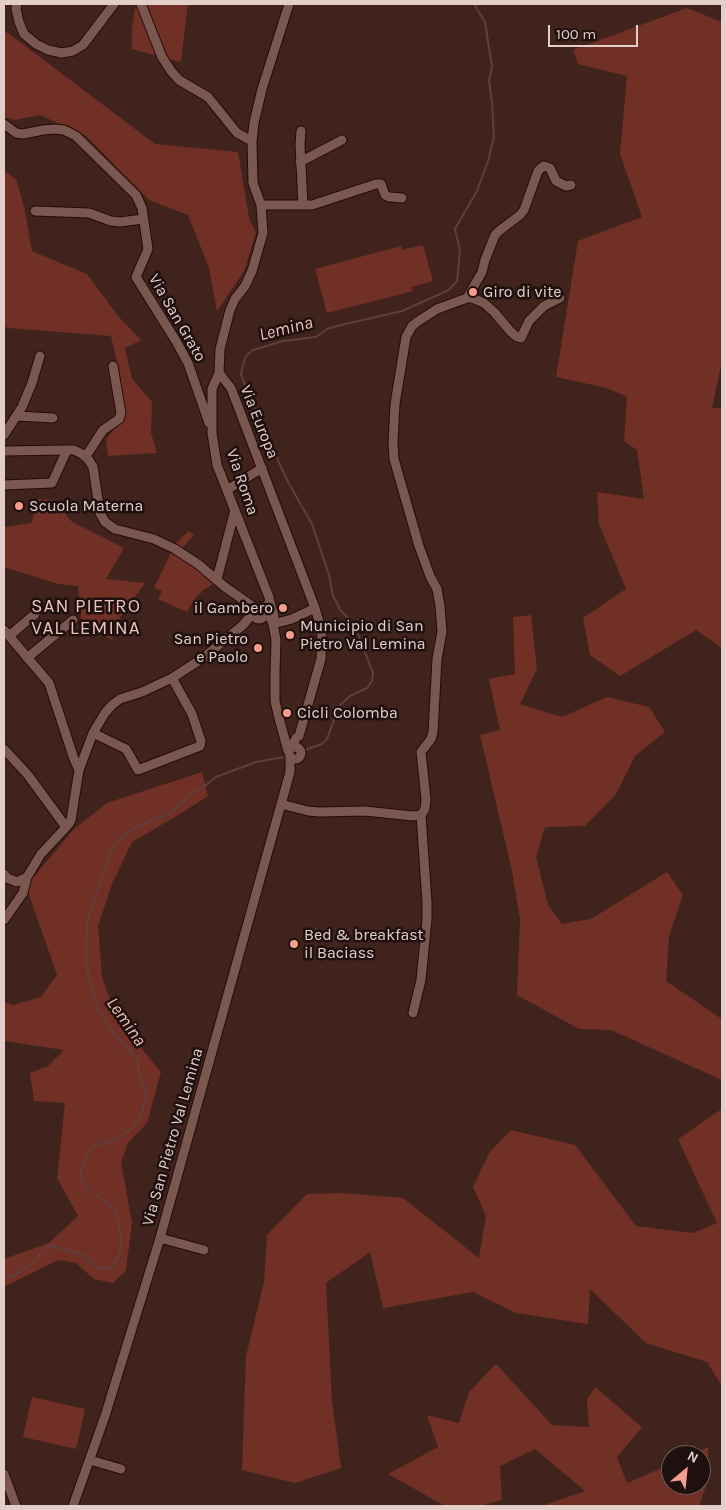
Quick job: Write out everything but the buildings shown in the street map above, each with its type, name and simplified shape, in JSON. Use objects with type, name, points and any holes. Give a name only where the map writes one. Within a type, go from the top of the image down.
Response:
[{"type":"street","points":[[17,4],[16,9],[19,22],[24,34],[36,44],[48,50],[62,53],[73,51],[83,45],[114,4]]},
{"type":"street","points":[[141,4],[162,57],[171,71],[179,80],[208,97],[237,133],[252,141]]},
{"type":"street","name":"Via Europa","points":[[289,4],[262,89],[252,141],[253,183],[261,206],[263,233],[252,271],[230,310],[220,349],[219,373],[231,388],[321,628],[322,650],[312,695],[299,736],[296,738],[292,749]]},
{"type":"street","name":"Via San Grato","points":[[4,124],[16,133],[24,134],[55,129],[64,130],[76,136],[136,196],[142,208],[148,249],[136,277],[188,363],[212,433]]},
{"type":"street","points":[[301,131],[300,162],[303,205]]},
{"type":"street","points":[[300,162],[342,140]]},
{"type":"street","points":[[467,298],[482,272],[484,260],[495,235],[524,210],[538,171],[544,166],[550,168],[556,181],[566,186],[571,185]]},
{"type":"street","points":[[261,206],[303,205],[322,202],[376,184],[381,184],[385,195],[402,198]]},
{"type":"street","points":[[35,211],[89,213],[111,221],[120,222],[143,219]]},
{"type":"street","points":[[413,1013],[421,980],[428,902],[421,815],[425,809],[426,799],[421,752],[431,739],[433,732],[438,659],[442,632],[437,589],[430,576],[414,533],[394,459],[394,414],[406,338],[412,326],[417,322],[437,310],[467,298],[484,303],[510,332],[516,337],[521,338],[529,321],[544,306],[560,298]]},
{"type":"street","points":[[4,435],[17,416],[28,394],[40,356]]},
{"type":"street","points":[[86,456],[103,430],[120,416],[121,409],[114,366]]},
{"type":"street","name":"Via Roma","points":[[219,373],[212,389],[212,433],[217,465],[235,510],[262,610],[274,616],[274,632]]},
{"type":"street","points":[[17,416],[53,418]]},
{"type":"street","points":[[4,486],[52,483],[68,450]]},
{"type":"street","points":[[4,451],[68,450],[86,456],[92,467],[100,513],[105,522],[114,529],[168,545],[262,610],[274,632],[275,701],[278,718],[292,749]]},
{"type":"street","points":[[227,490],[262,468]]},
{"type":"street","points":[[217,580],[235,510]]},
{"type":"street","points":[[274,632],[292,619],[315,608]]},
{"type":"street","points":[[4,920],[23,894],[27,877],[41,854],[71,820],[79,770],[93,733],[105,713],[120,700],[172,678],[208,654],[262,610]]},
{"type":"street","points":[[35,614],[6,633],[49,683],[79,770]]},
{"type":"street","points":[[28,658],[73,620]]},
{"type":"street","points":[[93,733],[126,749],[138,770],[200,746],[201,741],[192,714],[172,678]]},
{"type":"street","points":[[4,748],[28,775],[66,827]]},
{"type":"street","name":"Via San Pietro Val Lemina","points":[[73,1506],[123,1360],[160,1238],[290,772],[292,749]]},
{"type":"street","points":[[281,804],[320,812],[364,811],[413,816],[421,815]]},
{"type":"street","points":[[4,874],[12,881],[17,882],[27,877]]},
{"type":"street","points":[[160,1238],[204,1250]]},
{"type":"street","points":[[90,1460],[121,1469]]},
{"type":"street","points":[[4,1474],[16,1506]]},
{"type":"shaded area","points":[[136,4],[188,4],[181,62],[132,49],[132,27]]},
{"type":"shaded area","points":[[687,8],[722,22],[722,360],[712,408],[722,408],[722,648],[696,630],[620,676],[590,655],[583,618],[626,589],[599,524],[597,492],[644,499],[637,450],[624,441],[627,397],[607,388],[556,377],[578,241],[642,217],[620,154],[627,76],[578,64],[573,50]]},
{"type":"shaded area","points":[[4,31],[155,144],[238,152],[249,218],[256,233],[244,271],[217,311],[209,268],[188,215],[149,200],[86,136],[40,115],[15,120],[4,117]]},
{"type":"shaded area","points":[[4,171],[16,179],[24,207],[32,251],[87,274],[118,316],[141,340],[125,348],[132,379],[152,402],[151,433],[157,453],[108,456],[106,440],[125,414],[111,336],[8,328],[4,326]]},
{"type":"shaded area","points":[[423,245],[433,281],[412,287],[413,291],[327,313],[315,269],[401,246],[402,250]]},
{"type":"shaded area","points":[[39,499],[54,500],[71,521],[124,548],[106,579],[145,583],[117,622],[112,640],[82,625],[78,586],[58,584],[4,567],[4,527],[31,523]]},
{"type":"shaded area","points":[[189,531],[194,535],[182,548],[175,544]]},
{"type":"shaded area","points":[[171,553],[202,570],[201,573],[215,583],[203,590],[187,612],[158,599],[162,591],[154,588]]},
{"type":"shaded area","points":[[531,615],[537,669],[520,704],[562,717],[607,697],[649,707],[665,732],[635,756],[616,794],[585,826],[545,827],[536,857],[548,905],[562,924],[591,919],[667,872],[683,895],[669,936],[666,981],[722,1019],[722,1080],[611,1030],[579,1029],[517,995],[520,920],[512,871],[480,735],[500,730],[489,679],[515,674],[513,617]]},
{"type":"shaded area","points":[[202,772],[208,796],[132,842],[112,884],[98,926],[102,977],[117,1019],[161,1072],[147,1123],[128,1143],[121,1162],[132,1222],[126,1271],[113,1283],[94,1279],[76,1263],[58,1260],[4,1287],[4,1259],[49,1243],[78,1216],[57,1178],[65,1103],[34,1101],[30,1073],[48,1066],[64,1050],[4,1041],[4,1002],[13,1005],[41,997],[57,975],[26,886],[74,829],[107,803]]},
{"type":"shaded area","points":[[306,928],[323,933],[320,937],[306,935]]},
{"type":"shaded area","points":[[722,1109],[722,1386],[707,1362],[646,1343],[590,1289],[588,1324],[516,1313],[473,1292],[383,1308],[370,1252],[326,1283],[332,1401],[341,1468],[295,1483],[242,1470],[246,1356],[264,1282],[267,1235],[307,1194],[340,1193],[403,1198],[479,1258],[486,1216],[473,1187],[489,1153],[511,1130],[575,1145],[636,1226],[693,1233],[717,1223],[678,1139]]},
{"type":"shaded area","points":[[496,1364],[552,1425],[589,1427],[587,1400],[595,1387],[642,1427],[617,1457],[627,1483],[661,1468],[661,1495],[703,1495],[699,1506],[542,1506],[585,1491],[535,1449],[500,1466],[502,1500],[480,1506],[445,1506],[388,1474],[438,1447],[427,1415],[459,1423],[469,1392]]},
{"type":"shaded area","points":[[32,1397],[85,1409],[76,1449],[23,1437]]},
{"type":"waterway","name":"Lemina","points":[[305,750],[322,744],[327,739],[339,706],[350,696],[367,688],[372,681],[373,673],[353,623],[341,611],[333,596],[329,575],[312,524],[288,482],[262,426],[241,375],[243,365],[246,356],[253,350],[283,341],[316,337],[327,329],[402,311],[449,290],[457,281],[460,251],[455,229],[477,191],[494,137],[489,80],[492,67],[485,22],[474,4]]},
{"type":"waterway","name":"Lemina","points":[[4,1279],[16,1275],[34,1262],[45,1248],[53,1246],[83,1255],[96,1266],[103,1269],[111,1268],[120,1254],[121,1235],[116,1214],[113,1208],[104,1200],[86,1188],[82,1180],[81,1168],[89,1151],[97,1145],[117,1139],[133,1128],[140,1118],[146,1098],[146,1090],[139,1073],[138,1061],[115,1034],[97,1007],[86,960],[87,921],[101,877],[116,844],[124,835],[137,826],[167,815],[190,795],[216,777],[256,762],[284,757]]},
{"type":"place","name":"Giro di vite","points":[[473,292]]},
{"type":"place","name":"Scuola Materna","points":[[19,506]]},
{"type":"place","name":"il Gambero","points":[[283,608]]},
{"type":"place","name":"Municipio di San Pietro Val Lemina","points":[[290,635]]},
{"type":"place","name":"San Pietro e Paolo","points":[[258,648]]},
{"type":"place","name":"Cicli Colomba","points":[[287,713]]},
{"type":"place","name":"Bed & breakfast il Baciass","points":[[294,944]]},
{"type":"district","name":"SAN PIETRO VAL LEMINA","points":[[86,618]]}]
